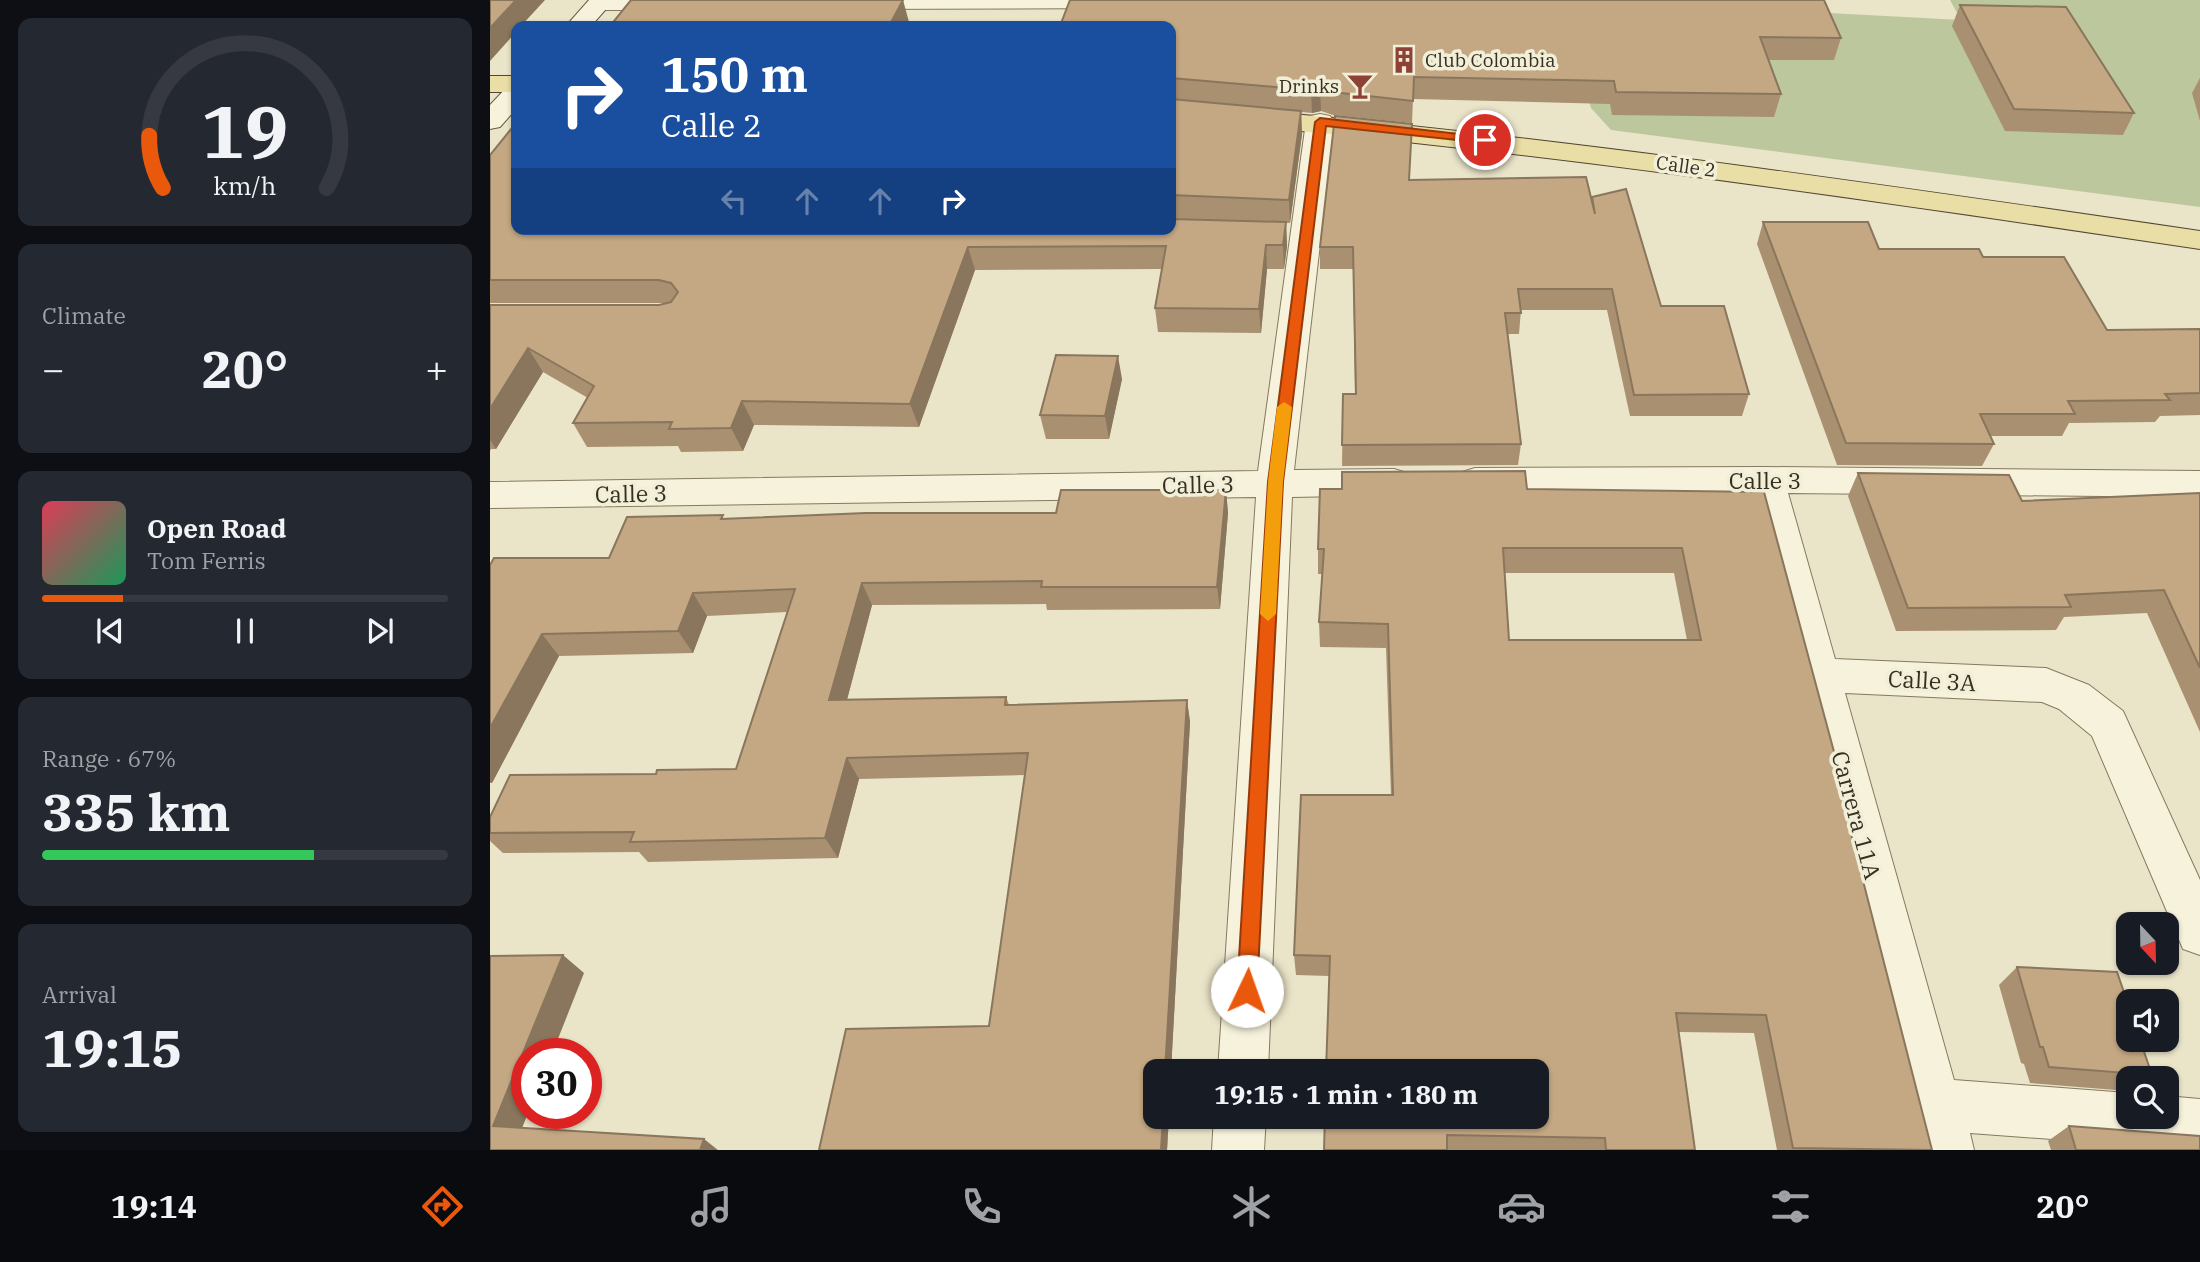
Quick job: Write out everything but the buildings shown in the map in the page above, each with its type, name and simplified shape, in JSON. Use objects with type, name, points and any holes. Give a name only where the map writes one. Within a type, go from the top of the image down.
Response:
[{"type":"main road","points":[[490,83],[511,84]]},
{"type":"main road","name":"Calle 2","points":[[1176,111],[1320,122],[1567,149],[2200,240]]},
{"type":"street","points":[[823,2],[1149,1]]},
{"type":"street","points":[[583,21],[601,2],[711,3]]},
{"type":"street","points":[[490,121],[511,98]]},
{"type":"street","points":[[1244,1059],[1275,482],[1293,234],[1320,122]]},
{"type":"street","name":"Calle 3","points":[[490,495],[1275,482],[1766,480],[2200,484]]},
{"type":"street","name":"Carrera 11A","points":[[1766,480],[1942,1127]]},
{"type":"street","name":"Calle 3A","points":[[1819,675],[2046,685],[2074,697],[2108,724],[2200,933]]},
{"type":"street","points":[[1942,1127],[2200,1125]]},
{"type":"street","points":[[1238,1150],[1239,1129]]},
{"type":"green space","points":[[1950,0],[2200,0],[2200,207],[1611,130],[1591,108],[1578,64],[1829,13],[1961,20]]},
{"type":"slow traffic","points":[[1268,614],[1275,482],[1284,407]]},
{"type":"place","name":"Club Colombia","points":[[1404,60]]},
{"type":"place","name":"Drinks","points":[[1360,86]]},
{"type":"route","points":[[1247,991],[1275,482],[1320,122],[1485,140]]}]
